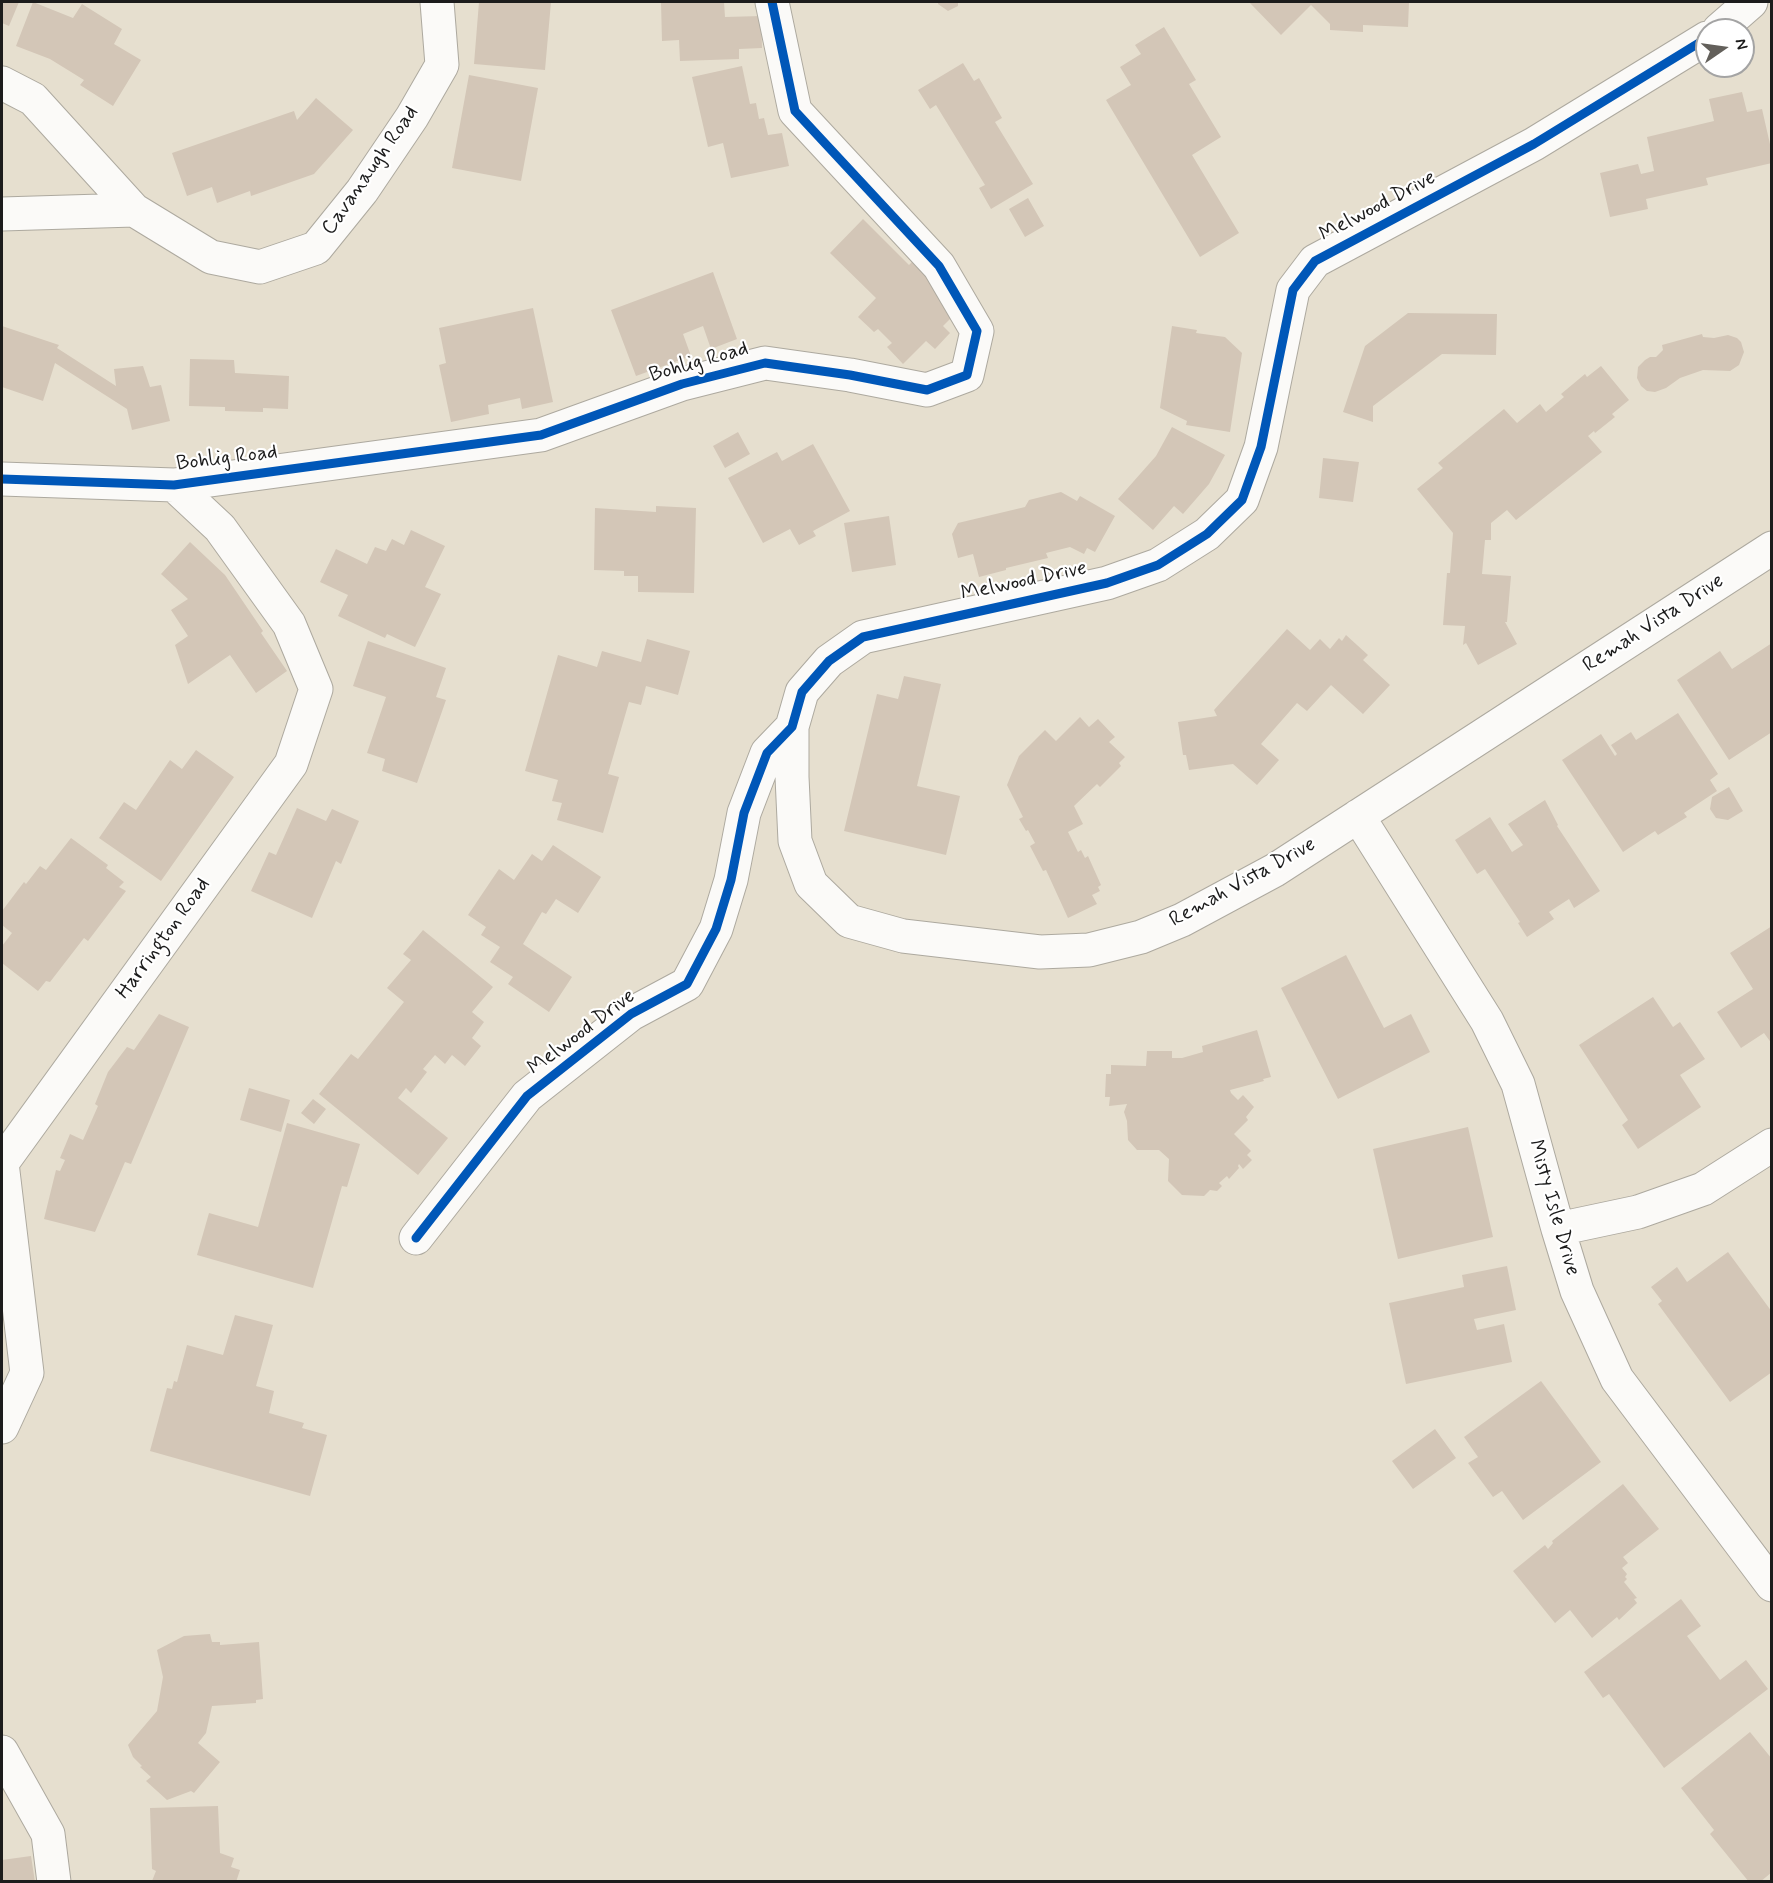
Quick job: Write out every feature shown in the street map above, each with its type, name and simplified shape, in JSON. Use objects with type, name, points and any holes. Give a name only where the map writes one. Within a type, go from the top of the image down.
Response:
[{"type":"street","name":"Cavanaugh Road","points":[[2,83],[33,99],[134,210],[211,257],[261,267],[316,248],[362,191],[412,117],[442,65],[437,2]]},
{"type":"street","name":"Bohlig Road","points":[[2,479],[174,485],[541,435],[682,384],[765,363],[850,375],[927,390],[967,375],[977,331],[939,266],[795,111],[772,2]]},
{"type":"street","points":[[1732,18],[1750,2]]},
{"type":"street","name":"Melwood Drive","points":[[416,1238],[527,1096],[631,1014],[687,984],[716,929],[731,880],[744,813],[767,753],[792,727],[802,692],[829,661],[863,637],[1107,583],[1158,565],[1207,534],[1242,500],[1261,447],[1293,290],[1315,261],[1534,144],[1695,45]]},
{"type":"street","points":[[2,214],[134,210]]},
{"type":"street","name":"Harrington Road","points":[[2,1427],[27,1373],[2,1163],[291,764],[316,689],[289,624],[220,528],[174,485]]},
{"type":"street","name":"Remah Vista Drive","points":[[792,727],[795,841],[811,884],[849,921],[903,936],[1040,952],[1089,950],[1141,937],[1182,920],[1275,870],[1772,548]]},
{"type":"street","name":"Misty Isle Drive","points":[[1358,816],[1487,1021],[1518,1084],[1576,1291],[1617,1380],[1772,1585]]},
{"type":"street","points":[[1558,1229],[1638,1212],[1703,1189],[1772,1145]]},
{"type":"street","points":[[2,1752],[48,1833],[54,1881]]},
{"type":"building","points":[[2,2],[19,2],[9,26],[2,23]]},
{"type":"building","points":[[33,2],[73,18],[82,4],[122,29],[114,44],[141,60],[113,106],[80,85],[84,80],[50,59],[16,46]]},
{"type":"building","points":[[479,2],[551,2],[545,70],[474,64]]},
{"type":"building","points":[[661,2],[724,2],[725,17],[761,16],[762,48],[739,49],[739,59],[680,61],[679,40],[662,41]]},
{"type":"building","points":[[938,2],[958,2],[958,6],[948,11]]},
{"type":"building","points":[[1249,2],[1409,2],[1408,27],[1363,25],[1363,32],[1330,30],[1330,24],[1311,5],[1281,35]]},
{"type":"building","points":[[1164,27],[1196,80],[1189,84],[1221,137],[1192,155],[1239,233],[1200,257],[1106,100],[1131,85],[1120,67],[1141,54],[1135,45]]},
{"type":"building","points":[[963,63],[974,81],[979,78],[1002,118],[995,122],[1033,184],[991,209],[979,188],[985,185],[936,105],[930,109],[918,90]]},
{"type":"building","points":[[742,66],[750,104],[756,103],[759,119],[764,118],[768,135],[782,133],[789,166],[731,178],[723,143],[708,147],[692,77]]},
{"type":"building","points":[[469,75],[538,88],[521,181],[452,168]]},
{"type":"building","points":[[1742,92],[1747,112],[1762,109],[1772,153],[1772,163],[1706,178],[1708,185],[1646,199],[1648,209],[1610,217],[1600,173],[1638,164],[1641,174],[1654,171],[1647,137],[1714,121],[1709,99]]},
{"type":"building","points":[[316,98],[353,130],[314,174],[251,196],[250,191],[217,203],[212,187],[187,196],[172,153],[294,111],[297,120]]},
{"type":"building","points":[[1028,198],[1044,226],[1025,237],[1009,209]]},
{"type":"building","points":[[863,219],[909,265],[917,257],[959,310],[943,326],[950,333],[935,349],[926,341],[903,364],[887,347],[892,343],[878,329],[874,332],[858,317],[876,298],[830,253]]},
{"type":"building","points":[[713,272],[737,339],[711,349],[703,326],[683,334],[691,356],[636,376],[611,310]]},
{"type":"building","points":[[533,308],[553,402],[522,409],[520,398],[488,405],[489,414],[451,422],[439,365],[446,363],[439,328]]},
{"type":"building","points":[[1408,313],[1497,314],[1496,355],[1442,354],[1373,406],[1373,422],[1343,412],[1365,346]]},
{"type":"building","points":[[2,326],[59,345],[57,348],[116,386],[114,369],[143,366],[150,387],[161,385],[170,421],[132,430],[127,409],[55,363],[43,401],[2,387]]},
{"type":"building","points":[[1172,326],[1197,330],[1196,333],[1225,337],[1242,353],[1230,432],[1186,425],[1187,421],[1160,408]]},
{"type":"building","points":[[1702,334],[1703,337],[1714,338],[1728,335],[1737,338],[1744,352],[1739,365],[1730,371],[1703,370],[1680,378],[1666,388],[1655,392],[1647,391],[1641,386],[1637,378],[1638,367],[1650,357],[1656,357],[1663,350],[1662,345]]},
{"type":"building","points":[[190,359],[234,360],[235,373],[289,376],[288,409],[263,408],[263,412],[225,411],[225,407],[189,406]]},
{"type":"building","points":[[1601,366],[1629,400],[1612,414],[1615,417],[1588,436],[1602,452],[1516,520],[1507,510],[1491,523],[1491,540],[1485,540],[1482,574],[1511,576],[1507,622],[1505,622],[1517,644],[1478,665],[1466,643],[1463,645],[1465,626],[1443,625],[1453,533],[1417,489],[1443,468],[1438,463],[1504,409],[1517,423],[1540,404],[1546,412],[1564,397],[1561,394],[1585,374],[1587,377]]},
{"type":"building","points":[[1172,427],[1225,455],[1209,484],[1183,514],[1174,506],[1153,530],[1118,499],[1156,456]]},
{"type":"building","points":[[738,432],[750,454],[725,468],[713,446]]},
{"type":"building","points":[[813,444],[850,511],[813,531],[816,536],[799,545],[790,529],[763,543],[728,478],[777,452],[782,461]]},
{"type":"building","points":[[1323,458],[1359,462],[1353,502],[1319,498]]},
{"type":"building","points":[[1061,492],[1077,501],[1080,496],[1115,516],[1095,552],[1087,548],[1084,554],[1070,547],[1046,553],[1048,558],[979,577],[973,554],[958,558],[952,534],[958,523],[1025,507],[1029,500]]},
{"type":"building","points":[[656,506],[696,508],[694,593],[638,592],[638,576],[624,576],[624,571],[594,570],[595,508],[656,512]]},
{"type":"building","points":[[889,516],[896,565],[852,572],[844,523]]},
{"type":"building","points":[[411,530],[445,546],[425,587],[441,594],[415,647],[387,634],[385,638],[338,616],[348,595],[320,582],[336,549],[367,564],[375,547],[386,551],[392,539],[404,545]]},
{"type":"building","points":[[190,542],[225,575],[287,671],[256,693],[230,655],[188,684],[175,645],[188,636],[171,610],[188,599],[161,574]]},
{"type":"building","points":[[1287,629],[1310,650],[1320,639],[1330,649],[1339,638],[1342,641],[1346,635],[1368,655],[1363,660],[1390,685],[1363,714],[1331,685],[1307,711],[1297,703],[1261,744],[1279,760],[1257,785],[1233,764],[1189,770],[1186,755],[1183,755],[1178,722],[1217,716],[1214,710]]},
{"type":"building","points":[[647,639],[690,651],[678,695],[646,686],[641,705],[629,702],[608,774],[619,777],[603,833],[557,820],[562,803],[552,801],[558,780],[525,771],[558,655],[597,667],[602,651],[641,662]]},
{"type":"building","points":[[368,641],[446,668],[436,697],[446,700],[417,783],[382,771],[385,759],[367,753],[386,697],[353,686]]},
{"type":"building","points":[[1772,643],[1772,732],[1729,760],[1677,680],[1720,651],[1732,669]]},
{"type":"building","points":[[904,676],[941,684],[917,786],[960,796],[946,855],[844,831],[877,694],[898,699]]},
{"type":"building","points":[[1678,713],[1718,774],[1710,780],[1717,791],[1684,813],[1687,817],[1658,835],[1655,831],[1623,852],[1562,760],[1601,734],[1615,756],[1617,754],[1611,745],[1631,732],[1636,740]]},
{"type":"building","points":[[1080,717],[1089,727],[1098,719],[1115,737],[1109,742],[1125,757],[1119,763],[1121,766],[1100,787],[1097,784],[1074,806],[1083,824],[1068,832],[1078,852],[1081,850],[1085,858],[1088,856],[1101,885],[1098,887],[1100,891],[1092,895],[1097,904],[1068,918],[1046,870],[1043,871],[1030,846],[1035,843],[1019,819],[1023,817],[1007,785],[1019,756],[1045,730],[1056,741]]},
{"type":"building","points":[[196,750],[234,777],[161,881],[99,838],[124,802],[136,810],[170,760],[182,769]]},
{"type":"building","points":[[1729,787],[1743,811],[1728,820],[1716,818],[1710,809],[1712,797]]},
{"type":"building","points":[[1545,800],[1557,826],[1600,891],[1574,908],[1569,899],[1549,912],[1554,919],[1527,937],[1518,923],[1520,922],[1485,869],[1477,874],[1455,840],[1490,817],[1512,852],[1523,845],[1508,824]]},
{"type":"building","points":[[297,808],[326,821],[332,809],[359,821],[341,864],[336,861],[312,918],[251,891],[269,852],[276,855]]},
{"type":"building","points":[[71,838],[108,865],[106,868],[124,882],[119,887],[126,891],[88,941],[84,938],[50,982],[46,981],[38,991],[2,963],[2,946],[12,933],[2,925],[2,911],[24,882],[26,884],[40,866],[46,870]]},
{"type":"building","points":[[553,845],[601,877],[578,913],[556,899],[546,914],[542,912],[523,944],[572,977],[549,1012],[508,984],[513,977],[490,962],[500,947],[481,935],[486,927],[468,915],[499,869],[514,880],[532,854],[542,861]]},
{"type":"building","points":[[1772,926],[1772,1044],[1764,1033],[1741,1048],[1717,1012],[1753,989],[1730,953]]},
{"type":"building","points":[[423,930],[493,987],[472,1012],[484,1022],[472,1038],[481,1046],[465,1066],[452,1055],[445,1064],[435,1055],[423,1069],[427,1072],[411,1093],[406,1088],[398,1098],[448,1138],[418,1175],[319,1094],[351,1054],[358,1059],[404,1002],[387,988],[411,960],[403,954]]},
{"type":"building","points":[[1346,955],[1384,1028],[1411,1014],[1430,1052],[1338,1099],[1281,988]]},
{"type":"building","points":[[1653,997],[1673,1027],[1680,1022],[1705,1059],[1680,1075],[1701,1107],[1638,1149],[1622,1125],[1628,1120],[1579,1045]]},
{"type":"building","points":[[159,1014],[189,1027],[131,1164],[125,1162],[95,1232],[44,1219],[56,1170],[60,1171],[65,1160],[60,1158],[70,1134],[83,1140],[98,1106],[95,1104],[108,1072],[127,1047],[134,1050]]},
{"type":"building","points":[[1257,1030],[1271,1077],[1230,1090],[1238,1100],[1243,1095],[1254,1107],[1246,1117],[1248,1120],[1234,1134],[1251,1151],[1247,1155],[1252,1160],[1243,1169],[1239,1164],[1239,1168],[1229,1179],[1227,1176],[1219,1183],[1222,1186],[1217,1191],[1210,1190],[1204,1196],[1182,1195],[1168,1181],[1169,1159],[1159,1150],[1137,1150],[1128,1140],[1124,1112],[1127,1104],[1109,1106],[1110,1097],[1105,1097],[1106,1074],[1111,1074],[1111,1065],[1146,1066],[1147,1051],[1172,1051],[1172,1058],[1182,1058],[1203,1052],[1202,1046]]},
{"type":"building","points":[[249,1088],[290,1100],[281,1132],[240,1120]]},
{"type":"building","points":[[313,1099],[326,1109],[314,1124],[301,1113]]},
{"type":"building","points":[[287,1123],[360,1144],[347,1187],[342,1186],[313,1288],[197,1255],[209,1213],[258,1227]]},
{"type":"building","points":[[1468,1127],[1493,1237],[1398,1259],[1373,1149]]},
{"type":"building","points":[[1728,1252],[1772,1312],[1772,1372],[1730,1402],[1658,1304],[1662,1301],[1651,1287],[1677,1267],[1687,1282]]},
{"type":"building","points":[[1507,1266],[1516,1310],[1474,1319],[1477,1330],[1504,1324],[1512,1362],[1406,1384],[1389,1303],[1464,1287],[1462,1275]]},
{"type":"building","points":[[235,1315],[273,1325],[256,1386],[274,1391],[269,1413],[304,1423],[302,1428],[327,1435],[310,1496],[150,1451],[167,1388],[172,1389],[174,1381],[177,1382],[187,1345],[223,1355]]},
{"type":"building","points":[[1541,1381],[1601,1462],[1523,1520],[1502,1491],[1493,1497],[1468,1463],[1478,1457],[1464,1437]]},
{"type":"building","points":[[1435,1429],[1456,1458],[1413,1489],[1392,1461]]},
{"type":"building","points":[[1623,1484],[1659,1529],[1623,1557],[1628,1563],[1622,1568],[1627,1574],[1624,1582],[1637,1598],[1634,1599],[1637,1603],[1619,1620],[1617,1617],[1592,1638],[1570,1610],[1555,1623],[1513,1571],[1545,1545],[1548,1549],[1552,1541]]},
{"type":"building","points":[[1681,1599],[1701,1626],[1687,1636],[1720,1680],[1746,1660],[1768,1689],[1664,1768],[1609,1694],[1603,1698],[1584,1672]]},
{"type":"building","points":[[210,1634],[212,1642],[220,1642],[220,1645],[259,1642],[263,1699],[256,1700],[256,1703],[212,1706],[206,1733],[198,1743],[220,1762],[194,1793],[191,1791],[167,1800],[146,1781],[151,1777],[140,1767],[142,1766],[133,1757],[128,1745],[157,1711],[163,1677],[157,1650],[184,1636]]},
{"type":"building","points":[[1750,1732],[1772,1759],[1772,1872],[1760,1882],[1749,1882],[1710,1834],[1714,1830],[1681,1788]]},
{"type":"building","points":[[218,1806],[220,1853],[234,1858],[231,1867],[240,1870],[236,1882],[152,1881],[156,1871],[152,1869],[150,1808]]},
{"type":"building","points":[[31,1856],[35,1882],[2,1882],[2,1860]]},
{"type":"cycle path","points":[[2,479],[174,485],[541,435],[682,384],[765,363],[850,375],[927,390],[967,375],[977,331],[939,266],[795,111],[772,2]]},
{"type":"cycle path","points":[[416,1238],[527,1096],[631,1014],[687,984],[716,929],[731,880],[744,813],[767,753],[792,727],[802,692],[829,661],[863,637],[1107,583],[1158,565],[1207,534],[1242,500],[1261,447],[1293,290],[1315,261],[1534,144],[1695,45]]}]
